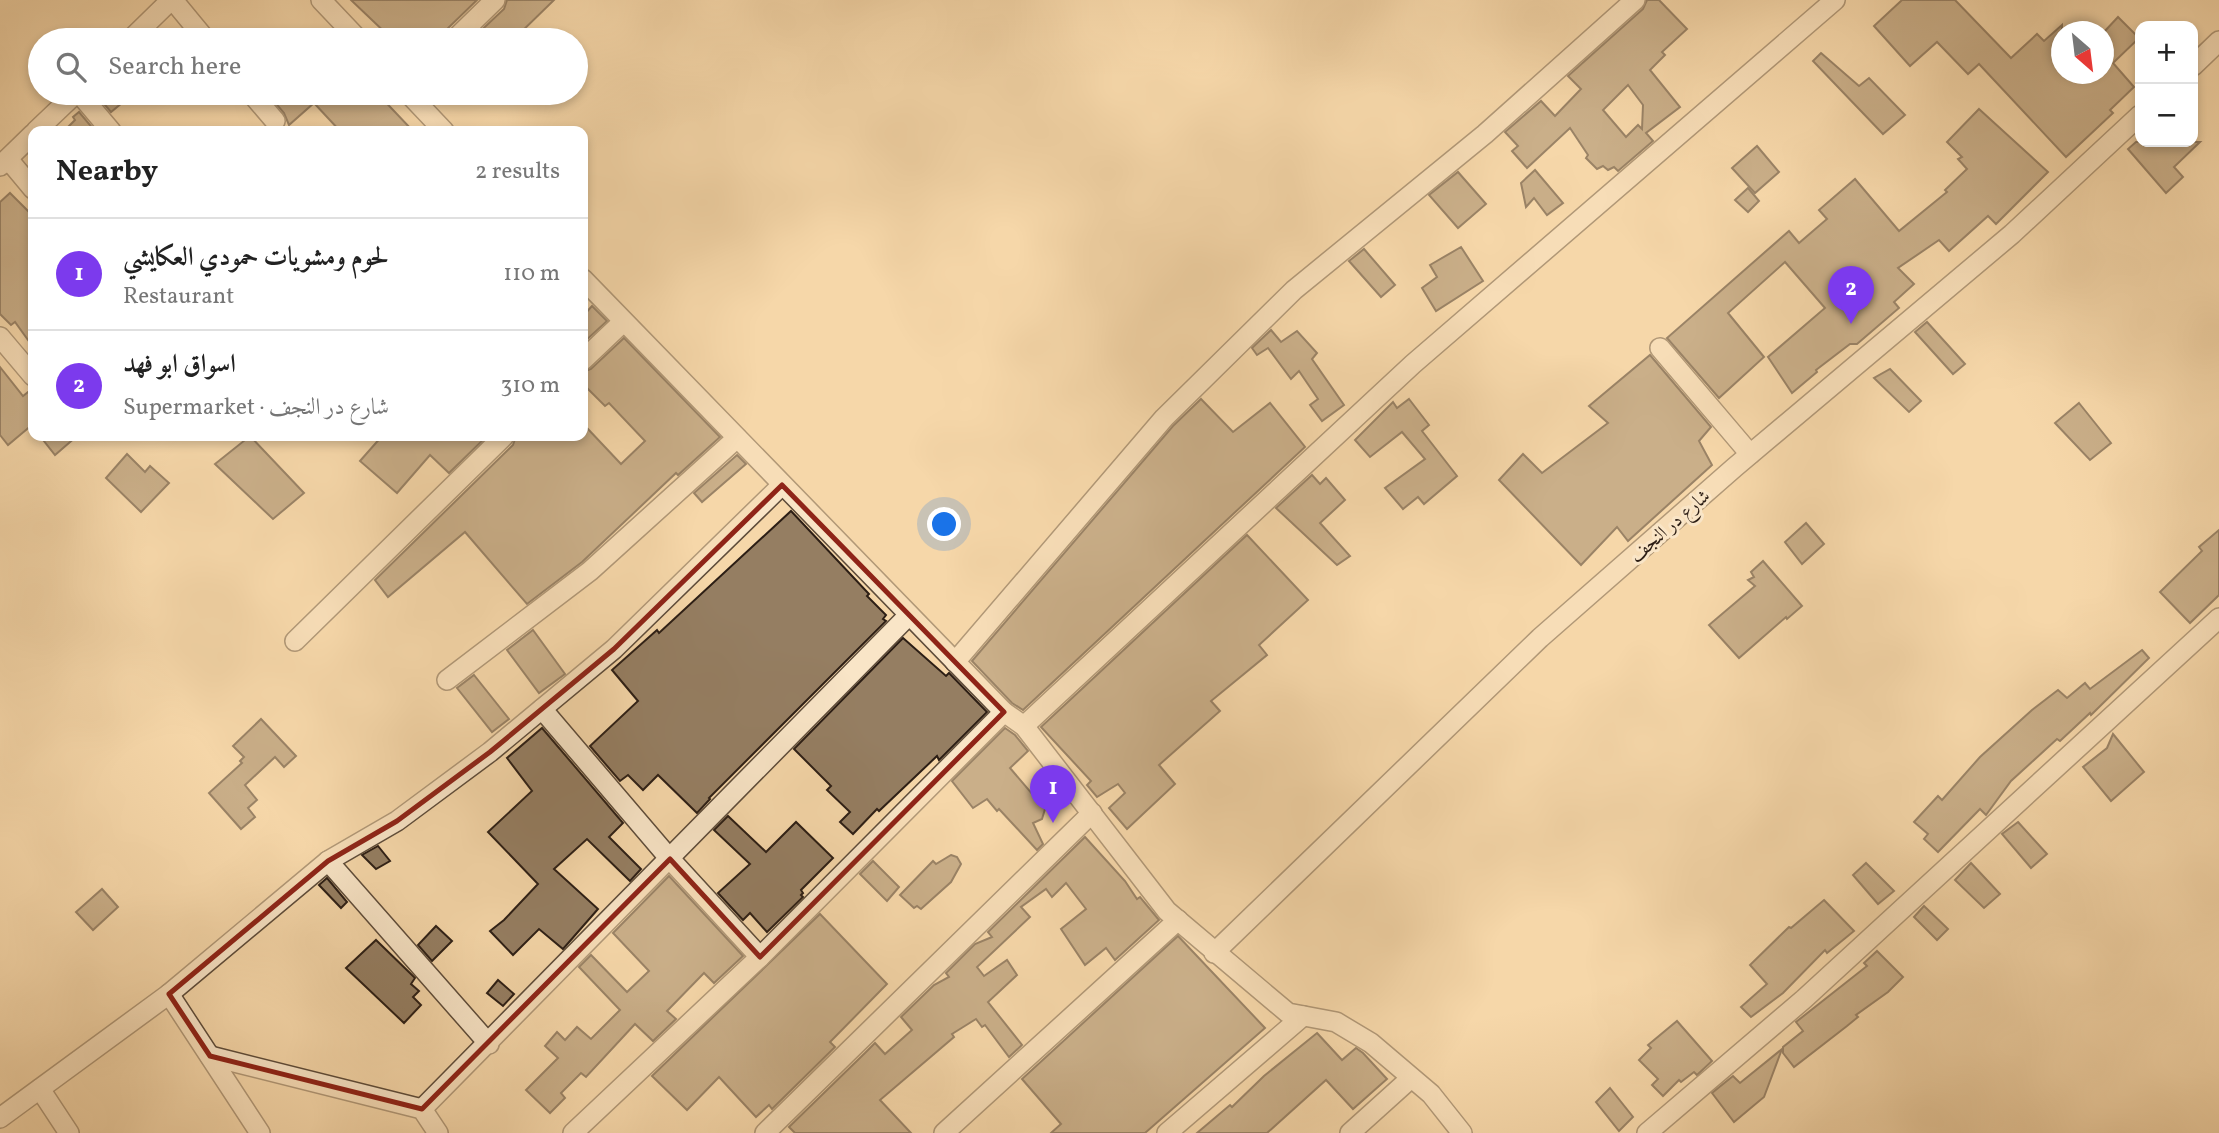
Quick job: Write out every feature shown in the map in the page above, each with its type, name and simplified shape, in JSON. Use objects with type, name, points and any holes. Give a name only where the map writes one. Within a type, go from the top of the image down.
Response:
[{"type":"street","points":[[143,28],[172,0],[196,28]]},
{"type":"street","points":[[466,28],[495,0]]},
{"type":"street","points":[[955,662],[1164,418],[1294,290],[1485,134],[1635,0]]},
{"type":"street","points":[[1024,726],[1413,364],[1835,0]]},
{"type":"street","points":[[326,2],[349,28]]},
{"type":"street","points":[[2198,61],[2219,41]]},
{"type":"street","points":[[42,126],[64,105]]},
{"type":"street","points":[[88,105],[107,126]]},
{"type":"street","points":[[261,105],[275,121]]},
{"type":"street","points":[[419,105],[439,126]]},
{"type":"street","name":"شارع در النجف","points":[[1214,953],[1540,638],[1750,454],[2012,234],[2135,120]]},
{"type":"street","points":[[28,140],[4,163],[28,185]]},
{"type":"street","points":[[588,284],[1004,712],[1024,726],[1167,911],[1288,1013],[1336,1022],[1371,1043],[1431,1094],[1461,1133]]},
{"type":"street","points":[[588,355],[623,322]]},
{"type":"street","points":[[0,337],[28,370]]},
{"type":"street","points":[[1660,348],[1750,454]]},
{"type":"street","points":[[447,680],[590,571],[737,438]]},
{"type":"street","points":[[295,641],[499,441]]},
{"type":"street","points":[[0,1118],[169,993],[328,861],[397,821],[490,752],[614,649],[782,485]]},
{"type":"street","points":[[422,1110],[909,615]]},
{"type":"street","points":[[1647,1133],[1804,999],[2219,618]]},
{"type":"street","points":[[542,709],[670,859],[760,957]]},
{"type":"street","points":[[573,1133],[760,957],[1004,712]]},
{"type":"street","points":[[765,1133],[1092,813]]},
{"type":"street","points":[[328,861],[489,1044]]},
{"type":"street","points":[[944,1133],[1178,920]]},
{"type":"street","points":[[169,993],[260,1133]]},
{"type":"street","points":[[1167,1133],[1303,1016]]},
{"type":"street","points":[[210,1056],[422,1110],[438,1133]]},
{"type":"street","points":[[1350,1133],[1412,1078]]},
{"type":"street","points":[[40,1089],[69,1133]]},
{"type":"highlighted area","points":[[782,485],[1004,712],[760,957],[670,859],[422,1109],[210,1056],[169,994],[328,861],[397,821],[490,752],[614,649]]},
{"type":"building","points":[[351,0],[477,0],[448,28],[380,28]]},
{"type":"building","points":[[507,0],[554,0],[525,28],[484,28],[504,9]]},
{"type":"building","points":[[1647,0],[1659,0],[1687,29],[1662,52],[1665,55],[1650,70],[1680,107],[1646,133],[1653,141],[1618,171],[1614,167],[1608,170],[1603,166],[1597,169],[1586,158],[1588,155],[1570,128],[1527,168],[1512,151],[1518,146],[1505,132],[1541,101],[1555,116],[1581,89],[1568,76],[1643,9]],"holes":[[[1628,85],[1643,105],[1642,129],[1638,125],[1626,137],[1603,110]]]},
{"type":"building","points":[[1902,0],[1955,0],[2011,58],[2037,34],[2044,41],[2051,35],[2051,84],[2114,84],[2114,64],[2134,87],[2110,110],[2113,113],[2066,157],[1979,64],[1968,74],[1937,42],[1910,66],[1874,26]]},
{"type":"building","points":[[2118,17],[2135,34],[2135,42],[2114,62],[2114,21]]},
{"type":"building","points":[[1821,53],[1859,86],[1869,78],[1905,115],[1883,134],[1813,61]]},
{"type":"building","points":[[105,105],[119,105],[111,112]]},
{"type":"building","points":[[277,105],[312,105],[289,125]]},
{"type":"building","points":[[316,105],[388,105],[408,126],[335,126]]},
{"type":"building","points":[[1979,109],[2048,172],[1996,224],[1988,216],[1949,251],[1939,240],[1898,268],[1914,284],[1894,302],[1899,308],[1857,344],[1850,344],[1816,370],[1817,372],[1792,393],[1768,357],[1825,308],[1785,262],[1728,313],[1764,357],[1719,398],[1667,338],[1789,231],[1799,243],[1827,219],[1819,210],[1855,179],[1899,231],[1947,192],[1945,190],[1967,169],[1958,159],[1962,157],[1947,142]]},
{"type":"building","points":[[79,112],[91,126],[69,126],[75,120],[73,117]]},
{"type":"building","points":[[2135,143],[2135,147],[2195,147],[2174,167],[2183,177],[2166,193],[2128,149]]},
{"type":"building","points":[[1757,146],[1779,172],[1755,193],[1732,168]]},
{"type":"building","points":[[1535,170],[1563,203],[1547,215],[1534,198],[1526,207],[1521,183]]},
{"type":"building","points":[[1458,172],[1486,204],[1458,228],[1429,195]]},
{"type":"building","points":[[1748,188],[1759,201],[1748,212],[1735,200]]},
{"type":"building","points":[[10,193],[28,211],[28,340],[15,322],[11,325],[0,314],[0,202]]},
{"type":"building","points":[[1461,247],[1483,281],[1436,311],[1422,288],[1437,277],[1430,265]]},
{"type":"building","points":[[1364,249],[1395,285],[1381,297],[1349,261]]},
{"type":"building","points":[[592,306],[607,321],[588,338],[588,310]]},
{"type":"building","points":[[1927,322],[1965,364],[1953,374],[1915,332]]},
{"type":"building","points":[[1271,330],[1281,342],[1297,331],[1317,353],[1312,359],[1344,405],[1322,421],[1310,405],[1318,399],[1299,371],[1291,379],[1268,348],[1257,355],[1252,348]]},
{"type":"building","points":[[624,338],[720,437],[678,475],[676,473],[582,562],[527,604],[465,532],[388,597],[375,580],[514,441],[588,441],[588,429],[621,464],[645,441],[609,403],[605,406],[588,389],[588,370]]},
{"type":"building","points":[[1650,355],[1711,427],[1699,441],[1712,465],[1628,541],[1617,527],[1581,565],[1499,480],[1523,454],[1542,473],[1608,423],[1589,406]]},
{"type":"building","points":[[0,367],[23,396],[28,392],[28,428],[8,445],[0,435]]},
{"type":"building","points":[[1890,369],[1921,401],[1909,412],[1874,378]]},
{"type":"building","points":[[1201,399],[1233,432],[1270,403],[1305,447],[1023,710],[1012,703],[972,661],[1173,426]]},
{"type":"building","points":[[1409,399],[1429,425],[1422,431],[1457,476],[1424,504],[1418,497],[1403,509],[1385,488],[1425,459],[1402,432],[1370,457],[1355,440],[1393,402],[1397,408]]},
{"type":"building","points":[[2079,403],[2111,443],[2090,460],[2055,423]]},
{"type":"building","points":[[44,441],[71,441],[55,455]]},
{"type":"building","points":[[244,441],[255,441],[304,493],[273,519],[215,464]]},
{"type":"building","points":[[378,441],[482,441],[449,473],[430,455],[397,493],[360,461]]},
{"type":"building","points":[[127,454],[145,472],[150,466],[169,483],[141,512],[106,478]]},
{"type":"building","points":[[737,455],[746,464],[702,502],[694,493]]},
{"type":"building","points":[[1312,475],[1320,484],[1326,478],[1345,500],[1320,523],[1350,556],[1337,565],[1276,508]]},
{"type":"building","points":[[791,511],[869,594],[867,596],[886,615],[883,619],[886,621],[697,813],[658,775],[643,790],[628,775],[620,781],[590,746],[638,701],[612,670],[657,630],[659,633]]},
{"type":"building","points":[[1806,523],[1824,544],[1802,564],[1785,542]]},
{"type":"building","points":[[2219,530],[2219,595],[2190,623],[2160,592],[2202,551],[2199,547]]},
{"type":"building","points":[[1247,535],[1308,600],[1259,645],[1267,655],[1211,701],[1220,711],[1159,765],[1175,784],[1127,829],[1109,808],[1125,793],[1118,784],[1097,797],[1087,785],[1091,781],[1041,727]]},
{"type":"building","points":[[1763,561],[1802,606],[1739,658],[1709,625],[1755,586],[1748,580],[1754,577],[1751,572]]},
{"type":"building","points":[[533,630],[565,674],[539,693],[507,650]]},
{"type":"building","points":[[903,638],[946,676],[949,673],[987,712],[939,760],[937,756],[853,834],[840,822],[850,812],[827,790],[831,786],[794,749]]},
{"type":"building","points":[[2142,650],[2149,658],[2091,715],[2090,713],[2060,741],[2057,739],[2011,781],[1986,815],[1980,809],[1938,852],[1924,839],[1928,834],[1914,822],[1938,796],[1942,800],[1980,757],[2032,710],[2058,690],[2067,698],[2085,683],[2090,689]]},
{"type":"building","points":[[474,675],[509,719],[492,732],[457,688]]},
{"type":"building","points":[[261,719],[296,756],[284,767],[275,757],[245,785],[257,800],[248,808],[255,817],[241,829],[209,793],[242,763],[240,761],[244,757],[233,746]]},
{"type":"building","points":[[542,728],[623,823],[609,837],[641,869],[630,881],[587,839],[554,869],[598,909],[563,949],[539,929],[513,955],[490,931],[538,884],[488,832],[532,791],[507,758]]},
{"type":"building","points":[[1005,728],[1015,735],[1028,751],[1010,768],[1045,809],[1042,819],[1033,823],[1043,844],[1037,850],[987,799],[973,808],[952,781]]},
{"type":"building","points":[[2113,734],[2144,772],[2111,801],[2083,767],[2107,748]]},
{"type":"building","points":[[728,816],[766,852],[796,822],[833,858],[801,890],[803,897],[767,932],[750,913],[743,920],[718,893],[750,864],[714,830]]},
{"type":"building","points":[[2018,822],[2047,854],[2031,868],[2002,834]]},
{"type":"building","points":[[1085,837],[1125,881],[1137,899],[1140,897],[1159,920],[1115,960],[1106,948],[1085,965],[1061,929],[1086,909],[1066,883],[1052,897],[1046,889],[1021,907],[1030,917],[977,967],[984,976],[1007,960],[1017,975],[988,1002],[1022,1045],[1009,1057],[985,1025],[982,1027],[976,1019],[952,1034],[954,1037],[880,1100],[911,1133],[795,1133],[789,1127],[875,1043],[885,1054],[912,1030],[901,1017],[934,985],[949,977],[946,973],[975,944],[992,937],[988,932]]},
{"type":"building","points":[[378,846],[390,861],[376,869],[362,855]]},
{"type":"building","points":[[951,855],[957,857],[961,864],[951,882],[921,909],[917,906],[914,908],[900,895],[933,861],[936,864]]},
{"type":"building","points":[[873,861],[899,887],[887,901],[860,874]]},
{"type":"building","points":[[1866,863],[1894,891],[1878,904],[1853,875]]},
{"type":"building","points":[[1971,863],[2000,894],[1984,908],[1955,880]]},
{"type":"building","points":[[669,876],[743,956],[714,983],[704,973],[667,1011],[676,1019],[653,1041],[635,1024],[586,1077],[581,1073],[561,1093],[565,1098],[550,1113],[526,1090],[558,1058],[545,1046],[557,1032],[565,1040],[577,1027],[591,1039],[620,1010],[579,967],[591,955],[627,992],[649,971],[613,933]]},
{"type":"building","points":[[327,878],[347,902],[341,908],[319,885]]},
{"type":"building","points":[[102,889],[118,907],[93,930],[76,912]]},
{"type":"building","points":[[1824,900],[1854,931],[1827,953],[1825,950],[1783,993],[1751,1017],[1741,1007],[1767,984],[1750,965],[1789,927]]},
{"type":"building","points":[[1924,906],[1948,929],[1937,940],[1914,917]]},
{"type":"building","points":[[820,914],[887,984],[830,1042],[835,1047],[772,1109],[769,1105],[756,1117],[719,1077],[687,1110],[652,1076]]},
{"type":"building","points":[[436,926],[452,941],[432,961],[418,945]]},
{"type":"building","points":[[1178,936],[1265,1028],[1145,1133],[1051,1133],[1061,1124],[1022,1079]]},
{"type":"building","points":[[376,940],[415,978],[411,984],[419,991],[413,997],[421,1005],[404,1023],[346,968]]},
{"type":"building","points":[[1877,951],[1903,977],[1888,992],[1856,1015],[1858,1017],[1794,1067],[1783,1053],[1783,1047],[1803,1031],[1796,1022],[1867,966],[1864,963]]},
{"type":"building","points":[[498,980],[514,994],[503,1006],[487,993]]},
{"type":"building","points":[[1677,1021],[1712,1061],[1697,1075],[1694,1072],[1681,1082],[1679,1080],[1663,1096],[1652,1085],[1658,1079],[1639,1060],[1651,1048],[1648,1045]]},
{"type":"building","points":[[1317,1033],[1342,1060],[1356,1048],[1387,1079],[1353,1109],[1326,1080],[1267,1133],[1197,1133],[1230,1105],[1232,1107],[1264,1076]]},
{"type":"building","points":[[1782,1049],[1764,1097],[1734,1122],[1712,1093],[1733,1076],[1740,1083]]},
{"type":"building","points":[[1610,1088],[1633,1117],[1619,1131],[1596,1102]]},
{"type":"place","name":"اسواق ابو فهد","points":[[1851,324]]},
{"type":"place","name":"لحوم ومشويات حمودي العكايشي","points":[[1053,823]]}]
